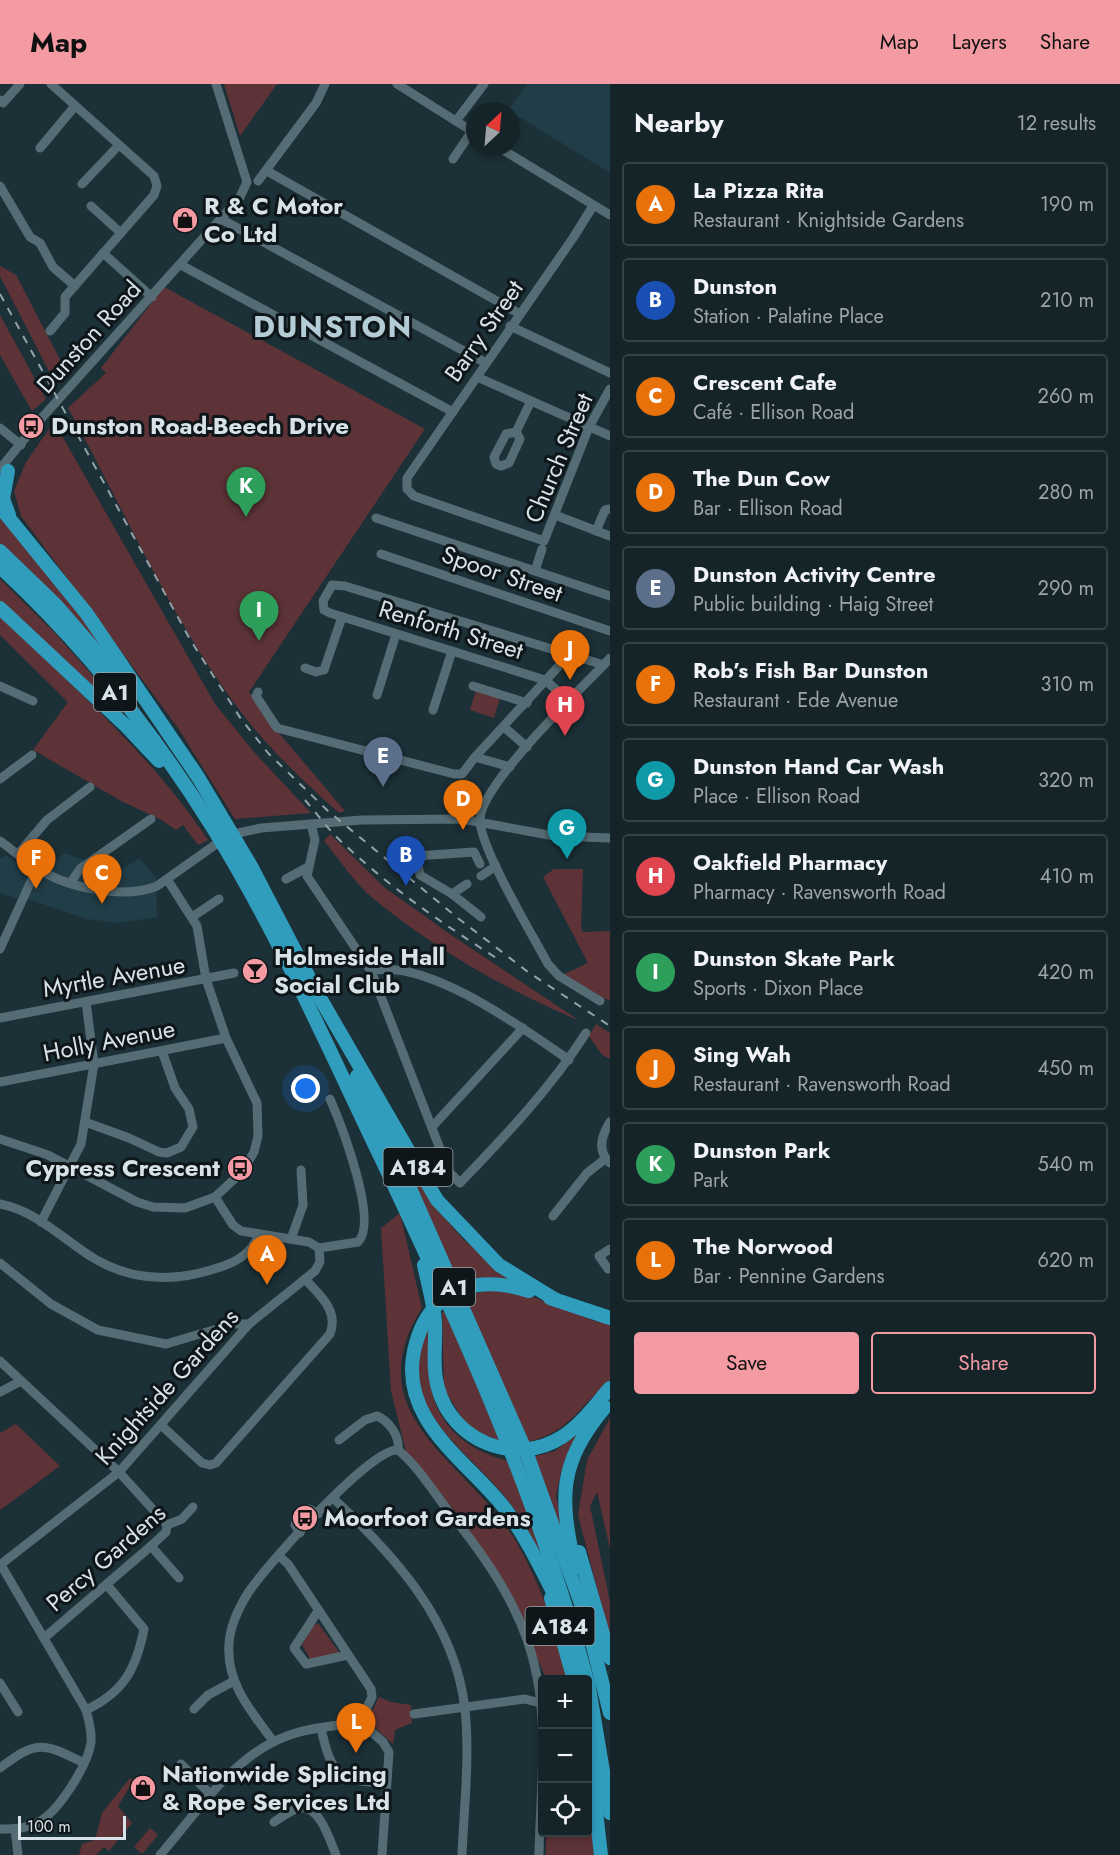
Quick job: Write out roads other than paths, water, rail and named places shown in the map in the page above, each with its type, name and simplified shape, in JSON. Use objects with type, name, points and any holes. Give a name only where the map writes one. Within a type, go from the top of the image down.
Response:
[{"type":"highway","points":[[4,470],[3,499],[11,519]]},
{"type":"highway","points":[[0,507],[87,614],[198,777]]},
{"type":"highway","name":"A1","points":[[0,550],[89,642],[198,777],[251,866],[320,998],[406,1179],[527,1454],[585,1615]]},
{"type":"highway","name":"A1","points":[[0,567],[81,650],[135,716],[215,831],[300,990],[416,1232],[477,1370],[542,1532],[585,1675]]},
{"type":"highway","points":[[0,608],[127,727],[154,756],[215,831]]},
{"type":"highway","name":"A184","points":[[320,998],[437,1200],[481,1250],[499,1265],[556,1300]]},
{"type":"highway","name":"A1","points":[[416,1232],[434,1305],[437,1384],[440,1396],[461,1428],[482,1442],[502,1449],[524,1450],[545,1445],[564,1435],[610,1388]]},
{"type":"highway","name":"A184","points":[[576,1638],[543,1573],[505,1508],[441,1440],[426,1418],[413,1383],[413,1356],[420,1332],[429,1314],[444,1299],[462,1289],[492,1284],[507,1285],[610,1318]]},
{"type":"highway","name":"A1","points":[[610,1401],[574,1453],[565,1483],[564,1508],[585,1615],[610,1713]]},
{"type":"highway","name":"A184","points":[[564,1508],[610,1658]]},
{"type":"highway","name":"A184","points":[[543,1573],[565,1641],[573,1675]]},
{"type":"highway","name":"A1","points":[[592,1710],[610,1813]]},
{"type":"highway","points":[[592,1777],[601,1855]]},
{"type":"street","points":[[0,100],[3,103],[20,84]]},
{"type":"street","points":[[50,331],[65,314],[65,297],[153,195],[157,186],[154,176],[51,84]]},
{"type":"street","name":"Dunston Road","points":[[0,484],[4,470],[39,421],[240,197],[247,182],[216,84]]},
{"type":"street","points":[[258,181],[316,103],[325,84]]},
{"type":"street","points":[[397,84],[466,127]]},
{"type":"street","points":[[456,121],[484,84]]},
{"type":"street","points":[[40,148],[75,106]]},
{"type":"street","points":[[453,159],[466,141]]},
{"type":"street","points":[[82,184],[119,145]]},
{"type":"street","points":[[512,156],[610,215]]},
{"type":"street","points":[[267,171],[520,314]]},
{"type":"street","points":[[0,186],[30,237],[40,243],[53,267],[75,286]]},
{"type":"street","points":[[92,206],[120,233]]},
{"type":"street","name":"Barry Street","points":[[543,545],[414,496],[407,489],[407,478],[592,206]]},
{"type":"street","points":[[221,219],[486,363]]},
{"type":"street","points":[[103,253],[152,297]]},
{"type":"street","points":[[181,265],[453,412]]},
{"type":"street","points":[[510,327],[610,373]]},
{"type":"street","points":[[477,377],[610,436]]},
{"type":"street","name":"Church Street","points":[[535,571],[589,427],[610,389]]},
{"type":"street","points":[[516,432],[531,401]]},
{"type":"street","points":[[0,428],[20,447]]},
{"type":"street","points":[[596,531],[605,510],[610,509]]},
{"type":"street","points":[[555,515],[610,536]]},
{"type":"street","points":[[376,518],[610,596]]},
{"type":"street","name":"Spoor Street","points":[[381,554],[610,632]]},
{"type":"street","name":"Renforth Street","points":[[569,701],[548,682],[342,617],[324,610],[323,601],[332,585],[345,586],[570,654]]},
{"type":"street","points":[[305,668],[316,672],[324,670],[342,617]]},
{"type":"street","points":[[376,695],[396,634]]},
{"type":"street","points":[[433,710],[452,651]]},
{"type":"street","points":[[258,692],[256,696],[277,729],[454,774],[462,774],[475,757],[505,729],[548,682],[570,654],[607,662]]},
{"type":"street","points":[[600,1001],[551,969],[496,866],[483,838],[480,820],[485,802],[510,766],[607,662]]},
{"type":"street","points":[[0,686],[33,701]]},
{"type":"street","points":[[473,686],[528,703]]},
{"type":"street","points":[[505,729],[527,747]]},
{"type":"street","points":[[0,779],[32,755]]},
{"type":"street","points":[[475,757],[510,766]]},
{"type":"street","points":[[10,851],[90,787]]},
{"type":"street","points":[[0,841],[10,851],[36,868],[71,882],[126,893],[144,891],[167,879],[229,835],[254,829],[362,820],[425,818],[480,820],[554,836],[610,838]]},
{"type":"street","points":[[71,882],[80,869],[151,819]]},
{"type":"street","points":[[311,824],[315,840],[307,876],[371,970],[449,1172],[460,1183],[535,1104],[569,1060],[586,1033]]},
{"type":"street","points":[[480,864],[474,852],[416,856],[420,874],[452,894],[481,917]]},
{"type":"street","points":[[481,876],[496,866]]},
{"type":"street","points":[[286,879],[308,867]]},
{"type":"street","points":[[0,949],[36,868]]},
{"type":"street","points":[[0,1139],[70,1166],[137,1202],[153,1207],[184,1208],[215,1197],[242,1172],[254,1152],[259,1122],[258,1103],[226,1038],[206,979],[197,926],[167,879]]},
{"type":"street","points":[[452,894],[467,884]]},
{"type":"street","points":[[192,918],[219,899]]},
{"type":"street","points":[[371,970],[386,967],[426,977],[509,1018],[569,1060]]},
{"type":"street","name":"Myrtle Avenue","points":[[0,1018],[234,973]]},
{"type":"street","points":[[41,1222],[81,1144],[94,1064],[86,1002]]},
{"type":"street","points":[[432,1127],[523,1028]]},
{"type":"street","name":"Holly Avenue","points":[[0,1082],[226,1038]]},
{"type":"street","points":[[85,1122],[159,1152],[167,1153],[181,1147],[193,1127],[189,1109],[175,1088],[162,1051]]},
{"type":"street","points":[[215,1197],[233,1226],[241,1231],[291,1239],[313,1244],[319,1248],[353,1244],[364,1236],[366,1224],[350,1151],[330,1099]]},
{"type":"street","points":[[553,1216],[587,1173],[608,1161],[602,1153],[602,1136],[610,1122]]},
{"type":"street","points":[[291,1239],[303,1205],[301,1170]]},
{"type":"street","points":[[0,1204],[15,1208],[41,1222],[95,1259],[139,1276],[172,1280],[236,1263],[251,1250],[259,1234]]},
{"type":"street","name":"Knightside Gardens","points":[[0,1565],[119,1472],[249,1324],[318,1266],[319,1248]]},
{"type":"street","points":[[608,1269],[595,1258],[610,1249]]},
{"type":"street","points":[[0,1263],[51,1304],[98,1330],[166,1344],[244,1322],[249,1324]]},
{"type":"street","points":[[161,1425],[202,1463],[210,1465],[216,1463],[330,1334],[333,1325],[331,1309],[305,1279]]},
{"type":"street","points":[[218,1329],[228,1346]]},
{"type":"street","points":[[0,1361],[119,1472],[167,1525]]},
{"type":"street","points":[[0,1392],[21,1381]]},
{"type":"street","points":[[339,1440],[365,1420],[377,1416],[385,1420],[397,1436],[398,1450],[459,1524],[503,1586],[528,1642],[538,1679]]},
{"type":"street","points":[[273,1742],[244,1702],[234,1681],[229,1657],[233,1620],[250,1591],[333,1497],[360,1470],[387,1450],[398,1450]]},
{"type":"street","points":[[333,1497],[394,1558],[422,1598],[451,1658],[465,1707],[462,1855]]},
{"type":"street","name":"Percy Gardens","points":[[44,1638],[151,1546],[166,1532],[167,1525],[182,1519],[193,1507]]},
{"type":"street","points":[[300,1533],[295,1525],[298,1513],[309,1509],[318,1514]]},
{"type":"street","points":[[151,1546],[179,1578]]},
{"type":"street","points":[[279,1556],[288,1564],[372,1693],[360,1722]]},
{"type":"street","points":[[0,1565],[86,1710],[91,1728],[91,1744],[84,1763],[56,1809],[39,1823],[15,1829],[0,1829]]},
{"type":"street","points":[[86,1710],[104,1702],[119,1690],[128,1676],[144,1629],[107,1585]]},
{"type":"street","points":[[318,1611],[294,1648],[306,1664],[348,1655]]},
{"type":"street","points":[[194,1709],[208,1695],[234,1681]]},
{"type":"street","points":[[0,1683],[18,1712]]},
{"type":"street","points":[[414,1714],[525,1699],[538,1702]]},
{"type":"street","points":[[160,1855],[210,1794],[247,1759],[290,1734],[360,1722]]},
{"type":"street","points":[[360,1722],[388,1748],[382,1855]]},
{"type":"street","points":[[321,1728],[327,1757],[333,1766],[355,1782],[386,1783]]},
{"type":"street","points":[[539,1855],[540,1729]]},
{"type":"street","points":[[0,1768],[27,1748],[36,1746],[58,1750],[84,1763]]},
{"type":"street","points":[[181,1764],[210,1794]]},
{"type":"street","points":[[274,1822],[299,1808],[308,1808],[316,1814],[336,1855]]},
{"type":"street","points":[[15,1829],[18,1855]]},
{"type":"railway","points":[[0,294],[191,641],[241,719],[268,753],[328,811],[459,919],[528,972],[610,1026]]},
{"type":"railway","points":[[305,800],[329,829],[382,877],[440,921],[501,961]]},
{"type":"place","name":"R & C Motor Co Ltd","points":[[185,220]]},
{"type":"place","name":"Dunston Road-Beech Drive","points":[[31,426]]},
{"type":"place","name":"Dunston Park","points":[[246,517]]},
{"type":"place","name":"Dunston Skate Park","points":[[259,641]]},
{"type":"place","name":"Sing Wah","points":[[570,680]]},
{"type":"place","name":"Oakfield Pharmacy","points":[[565,736]]},
{"type":"place","name":"Dunston Activity Centre","points":[[383,787]]},
{"type":"place","name":"The Dun Cow","points":[[463,830]]},
{"type":"place","name":"Dunston Hand Car Wash","points":[[567,859]]},
{"type":"place","name":"Dunston","points":[[406,886]]},
{"type":"place","name":"Rob’s Fish Bar Dunston","points":[[36,889]]},
{"type":"place","name":"Crescent Cafe","points":[[102,904]]},
{"type":"place","name":"Holmeside Hall Social Club","points":[[255,971]]},
{"type":"place","name":"Cypress Crescent","points":[[240,1168]]},
{"type":"place","name":"La Pizza Rita","points":[[267,1285]]},
{"type":"place","name":"Moorfoot Gardens","points":[[305,1518]]},
{"type":"place","name":"The Norwood","points":[[356,1753]]},
{"type":"place","name":"Nationwide Splicing & Rope Services Ltd","points":[[143,1788]]},
{"type":"district","name":"DUNSTON","points":[[333,327]]}]
